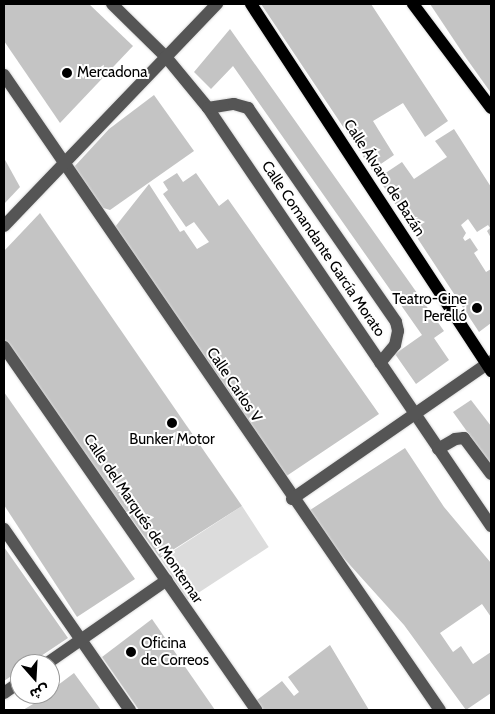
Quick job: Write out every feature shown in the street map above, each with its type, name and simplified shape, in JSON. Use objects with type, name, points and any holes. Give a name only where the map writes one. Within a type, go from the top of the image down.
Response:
[{"type":"main road","name":"Calle Álvaro de Bazán","points":[[251,4],[490,366]]},
{"type":"main road","points":[[413,4],[491,108]]},
{"type":"street","name":"Calle Comandante García Morato","points":[[112,4],[166,57],[208,108],[491,526]]},
{"type":"street","points":[[4,226],[217,4]]},
{"type":"street","name":"Calle Carlos V","points":[[4,75],[292,499],[440,710]]},
{"type":"street","points":[[208,108],[234,104],[248,108],[396,322],[398,331],[396,345],[380,363]]},
{"type":"street","name":"Calle del Marqués de Montemar","points":[[4,347],[256,710]]},
{"type":"street","points":[[292,499],[414,414],[490,366]]},
{"type":"street","points":[[438,449],[455,439],[464,438],[491,474]]},
{"type":"street","points":[[4,528],[130,710]]},
{"type":"street","points":[[60,654],[167,580]]},
{"type":"shaded area","points":[[242,506],[269,547],[187,600],[161,559]]},
{"type":"building","name":"Mercadona","points":[[4,4],[89,4],[133,46],[60,123],[4,41]]},
{"type":"building","points":[[261,4],[371,4],[448,121],[425,137],[403,103],[373,121],[394,155],[372,170]]},
{"type":"building","points":[[430,4],[490,4],[491,93],[464,55]]},
{"type":"building","points":[[230,29],[444,331],[434,338],[449,360],[416,384],[395,354],[422,335],[233,66],[211,89],[194,72]]},
{"type":"building","points":[[154,95],[194,151],[110,210],[100,207],[74,167],[109,129]]},
{"type":"building","points":[[454,129],[491,187],[491,238],[487,231],[490,228],[488,225],[477,232],[468,219],[461,225],[466,233],[463,238],[465,241],[470,238],[478,250],[474,253],[486,272],[491,269],[491,323],[479,332],[378,178],[402,162],[414,179],[447,157],[435,141]]},
{"type":"building","points":[[4,158],[20,187],[4,204]]},
{"type":"building","points":[[177,173],[183,182],[196,173],[219,206],[228,199],[379,414],[285,477],[115,227],[149,184],[180,232],[184,230],[197,249],[209,242],[194,222],[186,227],[163,194],[168,190],[163,182]]},
{"type":"building","points":[[40,213],[242,506],[160,558],[4,343],[4,251]]},
{"type":"building","points":[[4,392],[135,579],[77,617],[4,505]]},
{"type":"building","points":[[471,400],[491,426],[491,465],[453,412]]},
{"type":"building","points":[[405,448],[444,507],[491,563],[491,617],[482,604],[440,633],[453,652],[461,646],[473,664],[491,652],[491,693],[466,710],[404,625],[304,514]]},
{"type":"building","points":[[4,547],[68,638],[44,654],[10,654],[10,677],[4,681]]},
{"type":"building","points":[[152,619],[215,710],[139,710],[102,657]]},
{"type":"building","points":[[330,645],[369,710],[258,710],[253,703],[282,681],[294,696],[299,692],[288,677]]},
{"type":"building","points":[[74,673],[101,710],[23,710],[33,704],[60,704],[60,684]]},
{"type":"place","name":"Mercadona","points":[[67,73]]},
{"type":"place","name":"Teatro-Cine Perelló","points":[[477,308]]},
{"type":"place","name":"Bunker Motor","points":[[172,423]]},
{"type":"place","name":"Oficina de Correos","points":[[131,652]]}]
